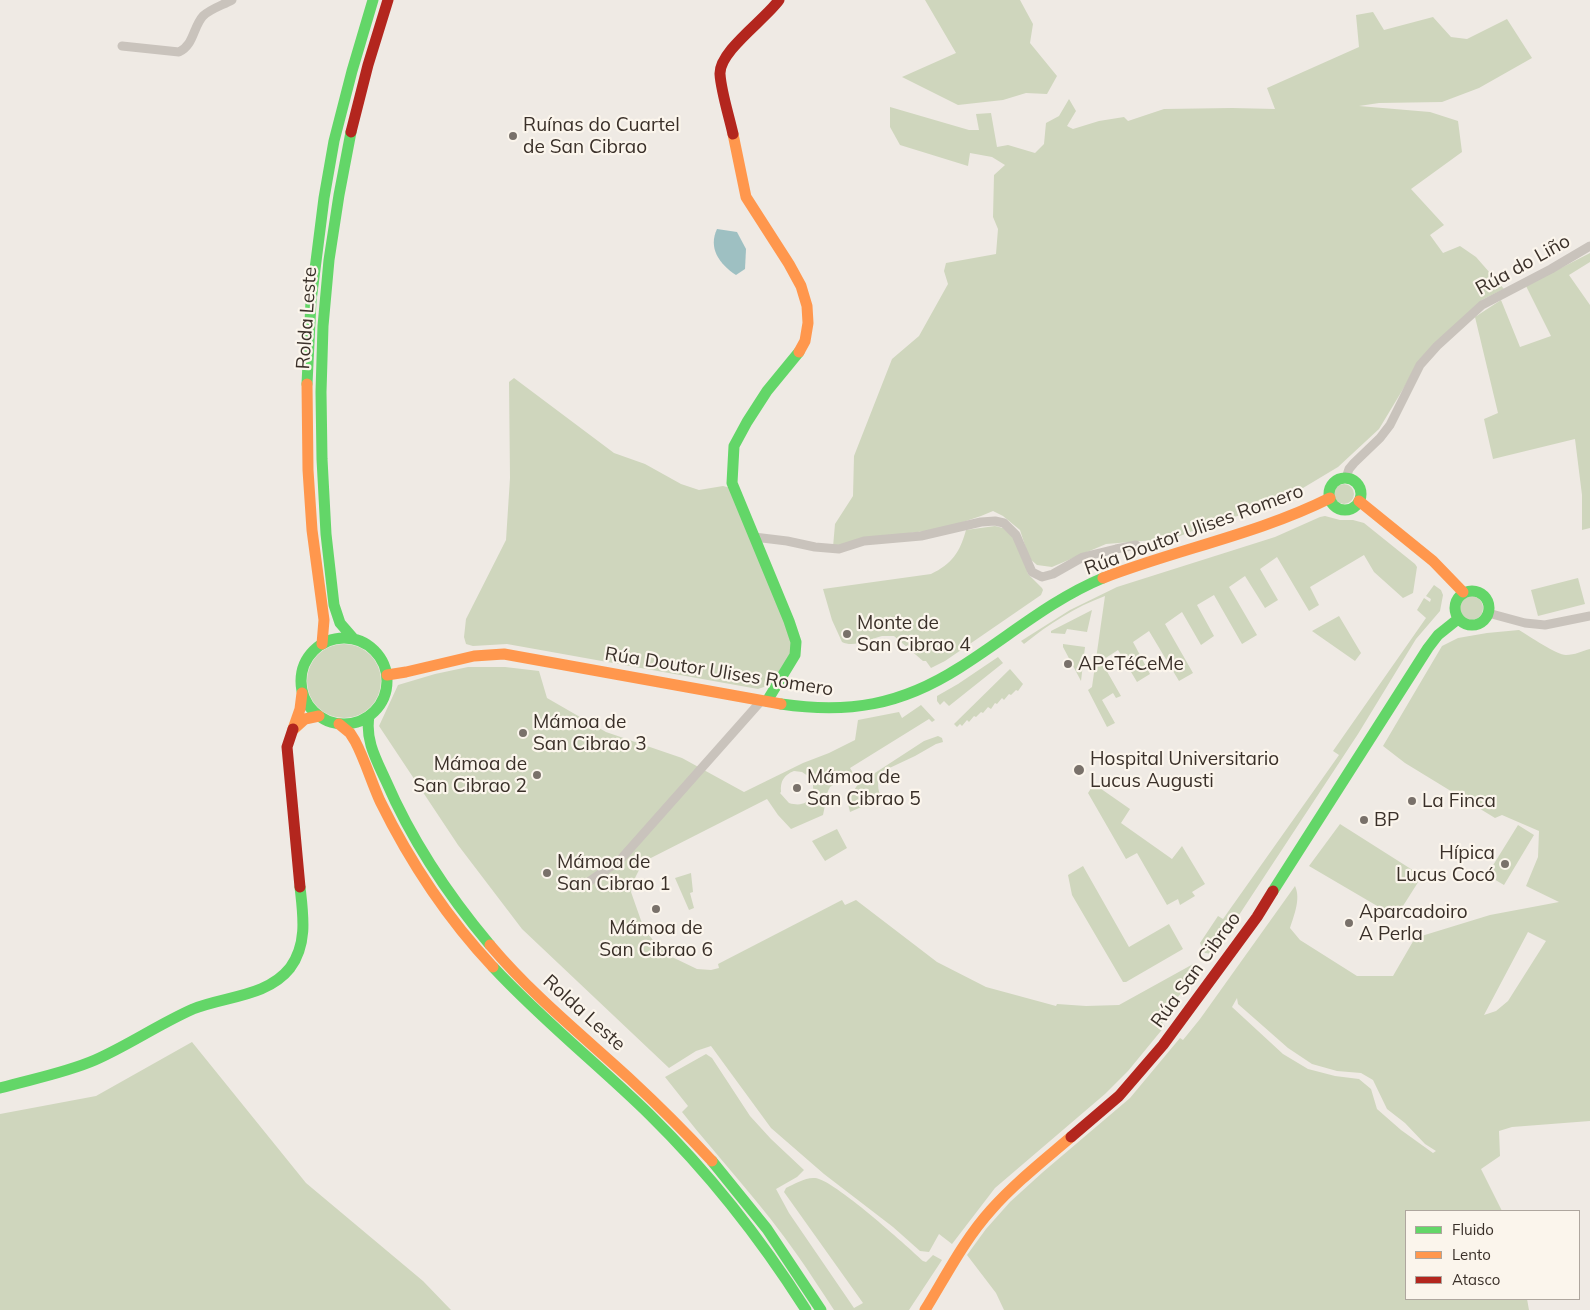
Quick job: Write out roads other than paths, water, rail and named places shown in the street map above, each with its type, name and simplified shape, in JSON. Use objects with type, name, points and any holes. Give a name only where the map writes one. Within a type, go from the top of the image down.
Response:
[{"type":"main road","name":"Rolda Leste","points":[[322,644],[324,620],[312,530],[308,470],[306,394],[310,318],[321,216],[334,141],[373,0]]},
{"type":"main road","name":"Rolda Leste","points":[[387,675],[382,660],[372,647],[353,638],[340,624],[337,617],[326,532],[320,383],[324,305],[332,232],[345,156],[365,75],[388,0]]},
{"type":"main road","points":[[765,700],[795,655],[796,642],[790,621],[732,483],[732,464],[734,446],[747,422],[767,391],[798,354],[805,341],[808,322],[807,306],[801,286],[789,264],[746,197],[720,72],[723,61],[731,49],[772,10],[779,0]]},
{"type":"main road","points":[[1346,478],[1356,482],[1361,496],[1353,508],[1344,509],[1335,506],[1330,498],[1330,489],[1335,482],[1346,478]]},
{"type":"main road","name":"Rúa Doutor Ulises Romero","points":[[387,675],[474,656],[504,654],[819,709],[878,704],[897,699],[939,680],[1032,617],[1076,591],[1125,570],[1302,512],[1330,498]]},
{"type":"main road","points":[[1359,501],[1433,561],[1463,592]]},
{"type":"main road","points":[[1471,590],[1483,594],[1489,606],[1488,614],[1484,620],[1476,625],[1467,625],[1458,619],[1454,604],[1457,597],[1463,592],[1471,590]]},
{"type":"main road","name":"Rúa San Cibrao","points":[[925,1310],[971,1235],[990,1211],[1016,1184],[1119,1096],[1163,1045],[1212,981],[1257,917],[1428,648],[1438,634],[1458,619]]},
{"type":"main road","points":[[0,1088],[82,1065],[106,1055],[195,1008],[215,1001],[248,994],[270,985],[288,970],[301,946],[304,924],[287,747],[300,709],[302,693],[300,679],[303,665],[311,653],[322,644],[331,639],[353,638]]},
{"type":"main road","points":[[339,724],[350,724],[360,721],[378,708],[384,698],[387,675]]},
{"type":"main road","name":"Rolda Leste","points":[[302,693],[308,706],[319,716],[339,724],[355,742],[377,792],[412,860],[430,889],[458,927],[514,990],[641,1106],[696,1163],[750,1228],[785,1276],[806,1310]]},
{"type":"main road","points":[[293,729],[300,721],[307,717],[319,716]]},
{"type":"main road","name":"Rolda Leste","points":[[369,716],[367,729],[370,744],[395,801],[420,849],[456,903],[490,946],[524,982],[636,1084],[712,1161],[774,1238],[821,1310]]},
{"type":"street","points":[[122,46],[179,52],[190,43],[203,16],[232,0]]},
{"type":"street","name":"Rúa do Liño","points":[[1346,478],[1349,469],[1380,438],[1390,425],[1420,365],[1437,346],[1482,305],[1590,246]]},
{"type":"street","points":[[754,538],[839,549],[864,541],[921,536],[981,522],[995,521],[1004,523],[1016,535],[1032,572],[1042,577],[1083,558],[1136,545]]},
{"type":"street","points":[[1488,614],[1525,624],[1545,625],[1590,616]]},
{"type":"street","points":[[590,881],[620,860],[765,700]]},
{"type":"water","points":[[717,229],[737,232],[746,249],[745,269],[736,275],[720,261],[717,255],[714,243]]},
{"type":"place","name":"Ruínas do Cuartel de San Cibrao","points":[[513,136]]},
{"type":"place","name":"Monte de San Cibrao 4","points":[[847,634]]},
{"type":"place","name":"APeTéCeMe","points":[[1068,664]]},
{"type":"place","name":"Mámoa de San Cibrao 3","points":[[523,733]]},
{"type":"place","name":"Hospital Universitario Lucus Augusti","points":[[1079,770]]},
{"type":"place","name":"Mámoa de San Cibrao 2","points":[[537,775]]},
{"type":"place","name":"Mámoa de San Cibrao 5","points":[[797,788]]},
{"type":"place","name":"La Finca","points":[[1412,801]]},
{"type":"place","name":"BP","points":[[1364,820]]},
{"type":"place","name":"Hípica Lucus Cocó","points":[[1505,864]]},
{"type":"place","name":"Mámoa de San Cibrao 1","points":[[547,873]]},
{"type":"place","name":"Mámoa de San Cibrao 6","points":[[656,909]]},
{"type":"place","name":"Aparcadoiro A Perla","points":[[1349,923]]}]
